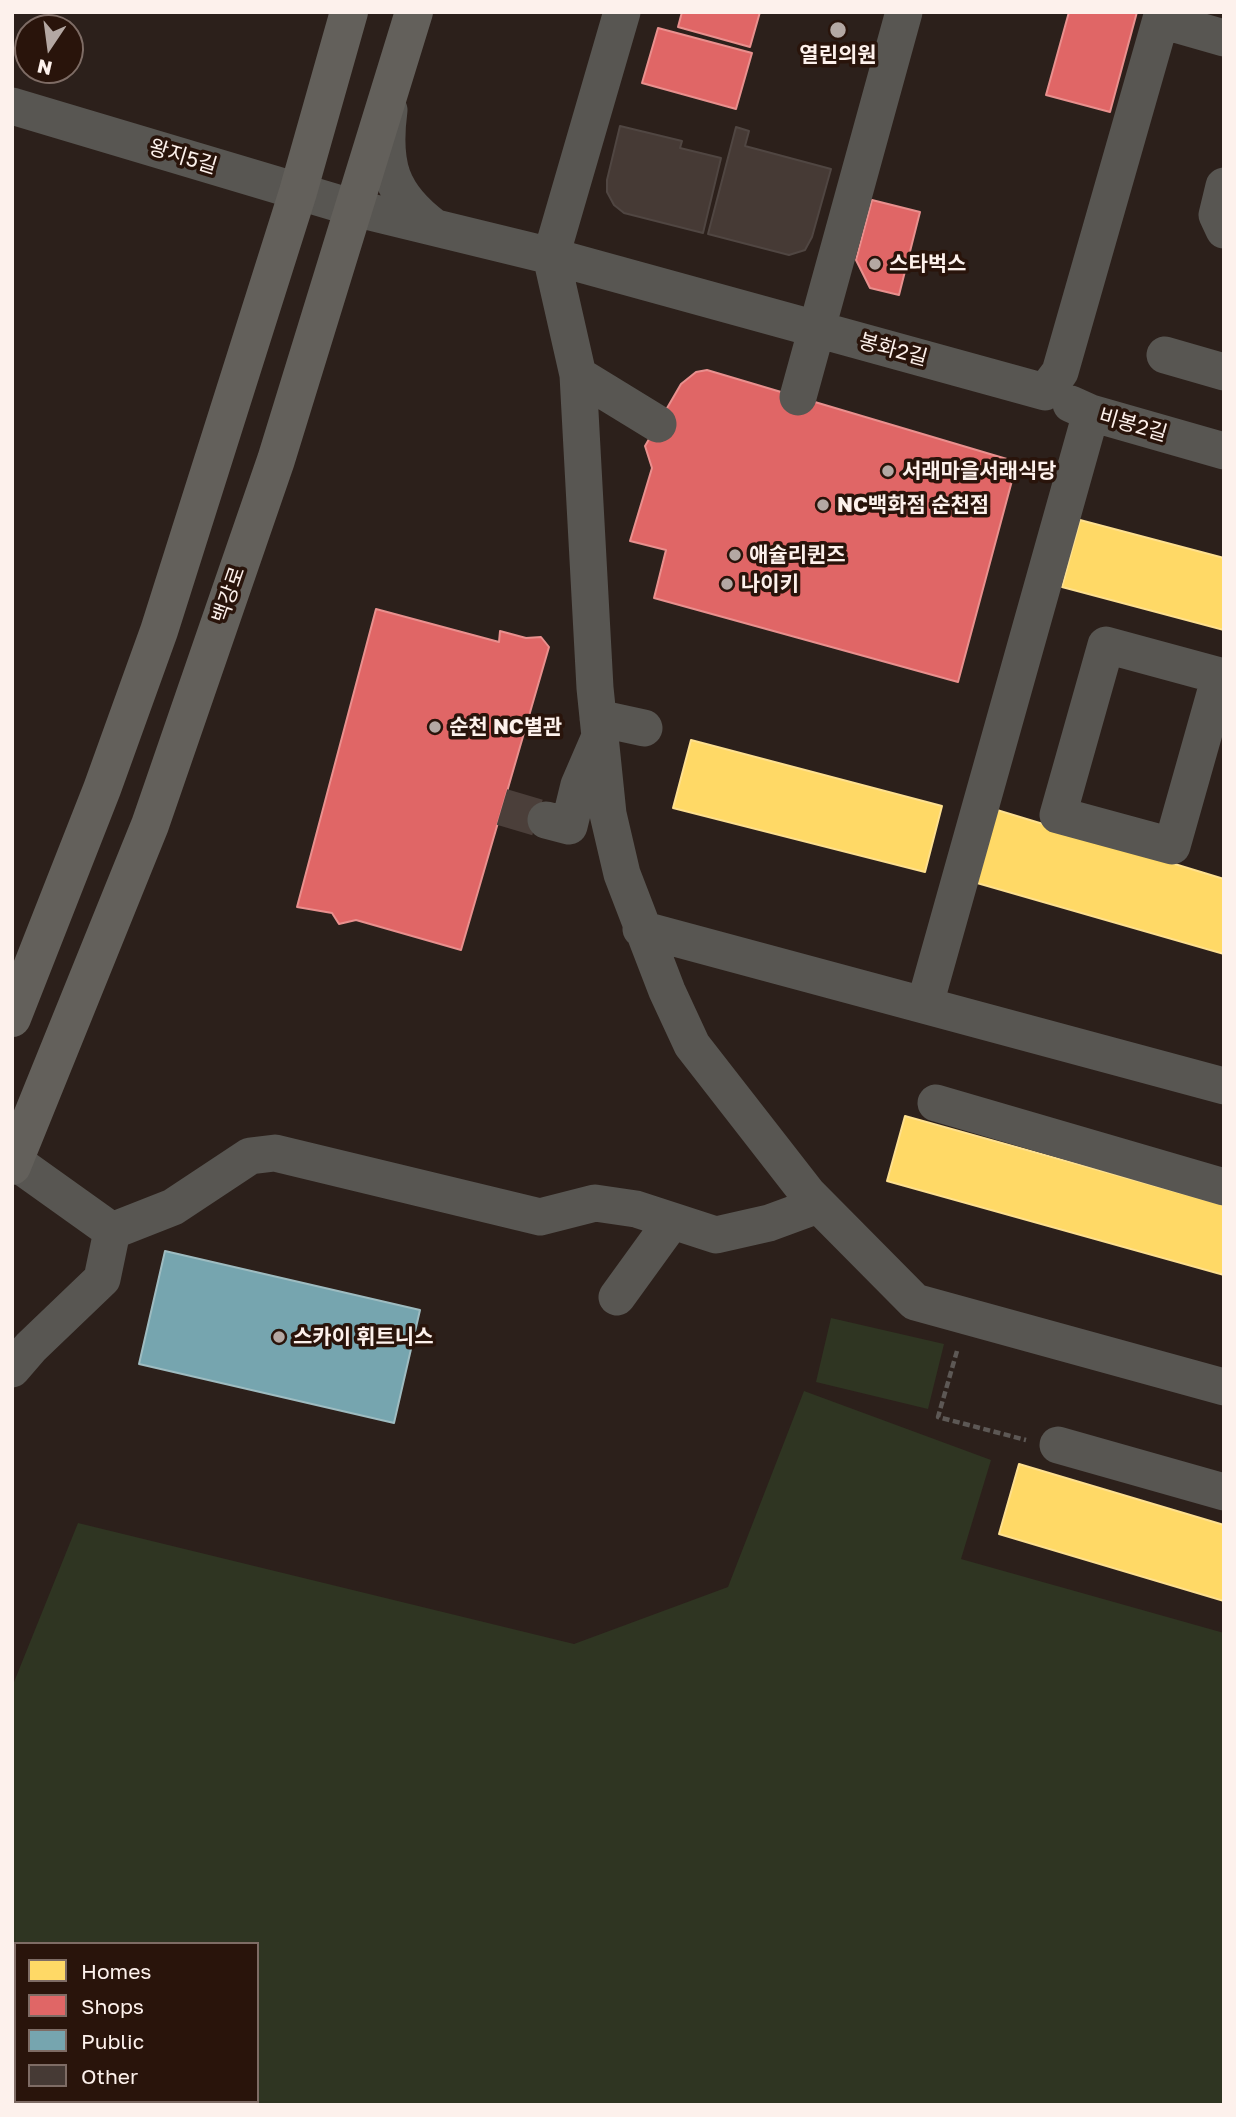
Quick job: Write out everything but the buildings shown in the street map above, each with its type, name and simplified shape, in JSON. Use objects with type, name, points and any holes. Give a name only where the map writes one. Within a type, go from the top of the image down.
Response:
[{"type":"main road","points":[[12,1018],[102,789],[159,631],[298,192],[349,12]]},
{"type":"main road","name":"백강로","points":[[13,1164],[150,825],[276,460],[414,12]]},
{"type":"street","points":[[622,12],[551,256],[578,375],[599,728],[608,814],[622,874],[640,929],[692,1045],[827,1215],[915,1302],[1224,1387]]},
{"type":"street","points":[[797,397],[904,12]]},
{"type":"street","points":[[1045,392],[1060,372],[1162,16],[1214,28]]},
{"type":"street","points":[[398,66],[388,113],[390,172],[403,200],[435,228]]},
{"type":"street","name":"왕지5길","points":[[12,106],[354,208]]},
{"type":"street","points":[[1224,186],[1217,215],[1224,230]]},
{"type":"street","name":"봉화2길","points":[[354,208],[551,256],[1045,392]]},
{"type":"street","points":[[1165,355],[1224,372]]},
{"type":"street","points":[[578,375],[658,424]]},
{"type":"street","name":"비봉2길","points":[[1045,392],[1091,414],[1224,451]]},
{"type":"street","points":[[925,1004],[1091,414]]},
{"type":"street","points":[[1106,645],[1222,676],[1172,846],[1058,815],[1106,645]]},
{"type":"street","points":[[599,728],[644,727]]},
{"type":"street","points":[[546,820],[569,826],[579,785],[599,728]]},
{"type":"street","points":[[640,929],[1224,1086]]},
{"type":"street","points":[[936,1103],[1224,1187]]},
{"type":"street","points":[[112,1231],[173,1206],[250,1156],[275,1153],[540,1217],[595,1203],[636,1209],[716,1236],[769,1223],[827,1215]]},
{"type":"street","points":[[13,1164],[112,1231]]},
{"type":"street","points":[[617,1297],[672,1221]]},
{"type":"street","points":[[12,1369],[31,1347],[102,1279],[112,1231]]},
{"type":"street","points":[[1058,1444],[1224,1492]]},
{"type":"path","points":[[965,1316],[938,1417],[1021,1439],[1058,1444]]},
{"type":"green space","points":[[831,1318],[944,1344],[928,1409],[816,1382]]},
{"type":"green space","points":[[804,1391],[991,1460],[961,1559],[1224,1633],[1224,2105],[12,2105],[12,1687],[78,1523],[574,1644],[728,1587]]},
{"type":"tunnel","points":[[502,807],[546,820]]},
{"type":"place","name":"열린의원","points":[[838,30]]},
{"type":"place","name":"스타벅스","points":[[875,264]]},
{"type":"place","name":"서래마을서래식당","points":[[888,471]]},
{"type":"place","name":"NC백화점 순천점","points":[[823,505]]},
{"type":"place","name":"애슐리퀸즈","points":[[735,555]]},
{"type":"place","name":"나이키","points":[[727,584]]},
{"type":"place","name":"순천 NC별관","points":[[435,727]]},
{"type":"place","name":"스카이 휘트니스","points":[[279,1337]]}]
